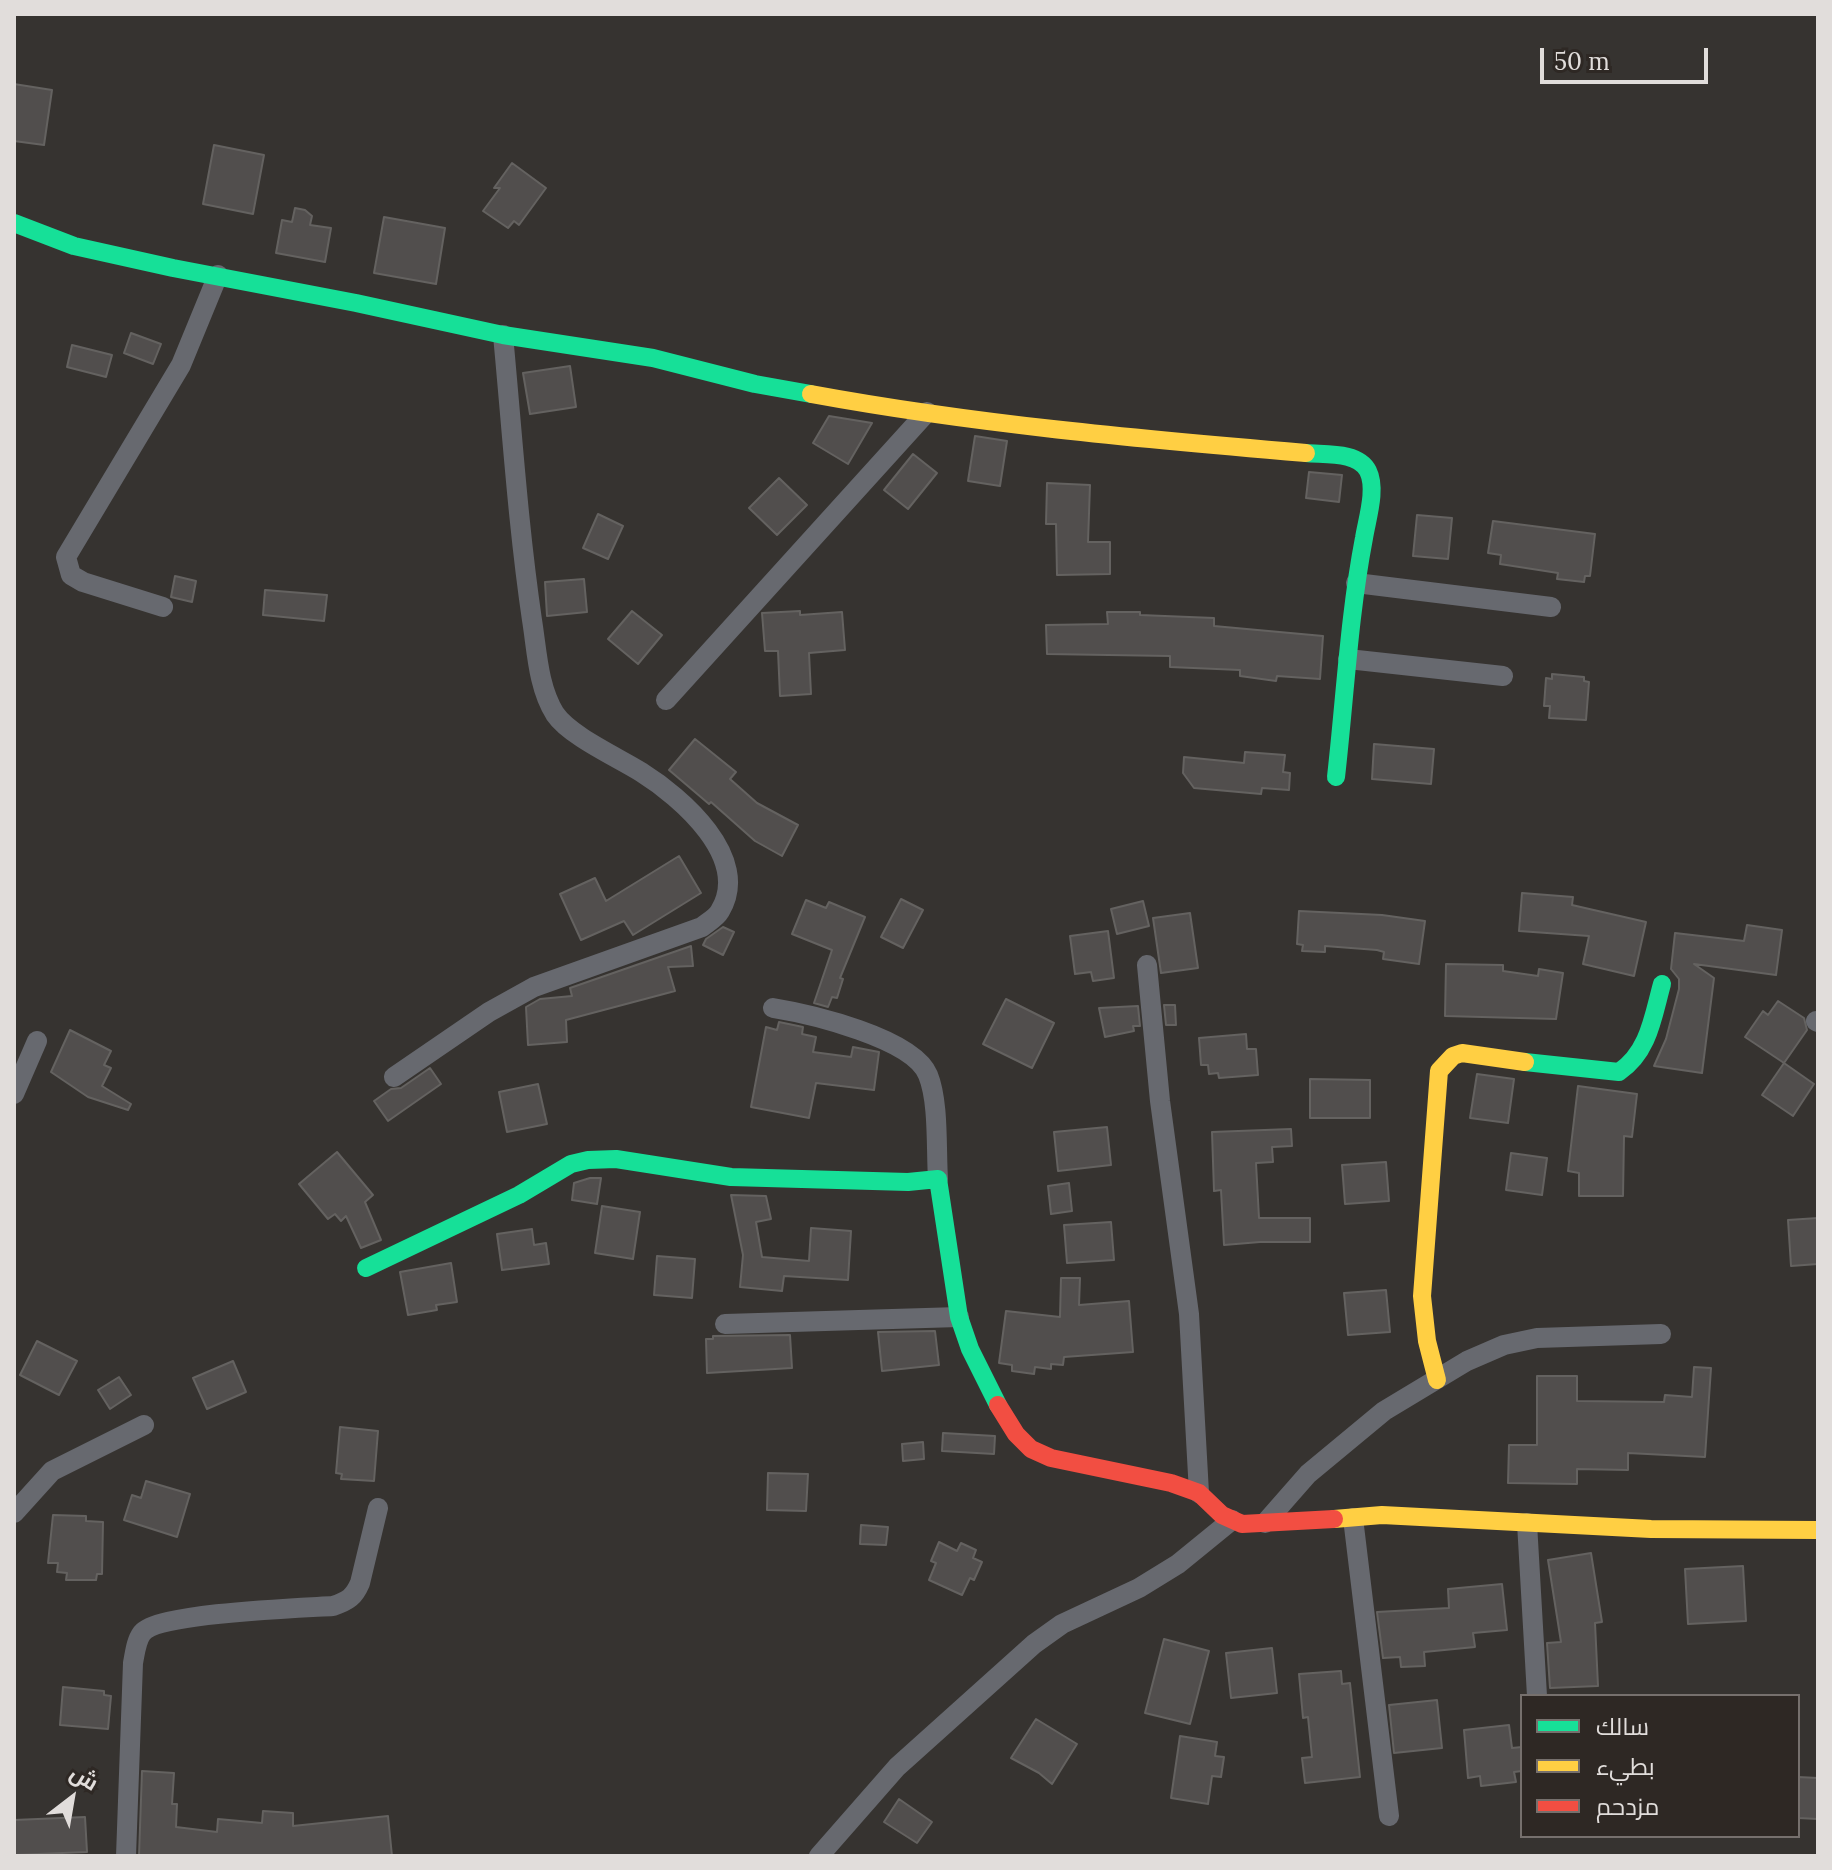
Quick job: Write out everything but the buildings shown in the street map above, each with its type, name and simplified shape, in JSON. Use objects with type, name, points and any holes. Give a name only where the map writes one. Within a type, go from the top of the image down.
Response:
[{"type":"street","points":[[14,223],[74,246],[503,335],[653,358],[755,384],[864,404],[1112,436],[1348,457],[1360,461],[1369,472],[1371,500],[1356,583],[1336,777]]},
{"type":"street","points":[[163,607],[83,582],[71,575],[66,557],[181,365],[218,275]]},
{"type":"street","points":[[394,1077],[489,1012],[534,987],[702,927],[719,914],[730,878],[725,858],[682,803],[642,772],[577,733],[557,717],[546,697],[525,576],[503,335]]},
{"type":"street","points":[[666,700],[927,412]]},
{"type":"street","points":[[1356,583],[1551,607]]},
{"type":"street","points":[[1348,659],[1503,676]]},
{"type":"street","points":[[1147,965],[1160,1101],[1189,1314],[1199,1493]]},
{"type":"street","points":[[1437,1380],[1427,1341],[1422,1296],[1439,1071],[1449,1057],[1461,1052],[1619,1072],[1631,1066],[1642,1050],[1662,984]]},
{"type":"street","points":[[773,1008],[806,1013],[850,1026],[910,1054],[922,1063],[933,1096],[938,1179],[959,1317],[970,1349],[1000,1410],[1016,1434],[1031,1449],[1078,1465],[1171,1483],[1199,1493],[1222,1515],[1242,1524],[1382,1515],[1651,1529],[1818,1530]]},
{"type":"street","points":[[14,1094],[37,1041]]},
{"type":"street","points":[[366,1268],[519,1195],[571,1164],[588,1160],[616,1159],[731,1177],[908,1182],[938,1179]]},
{"type":"street","points":[[725,1324],[959,1317]]},
{"type":"street","points":[[1265,1523],[1308,1474],[1384,1411],[1467,1361],[1504,1345],[1537,1338],[1661,1334]]},
{"type":"street","points":[[14,1513],[52,1471],[144,1425]]},
{"type":"street","points":[[126,1856],[133,1663],[143,1632],[154,1625],[182,1619],[333,1606],[347,1601],[360,1583],[378,1508]]},
{"type":"street","points":[[1353,1518],[1389,1816]]},
{"type":"street","points":[[819,1856],[897,1767],[1034,1644],[1062,1624],[1139,1588],[1178,1564],[1232,1520]]},
{"type":"street","points":[[1527,1523],[1537,1694]]},
{"type":"traffic: fast","points":[[14,223],[74,246],[173,268],[503,335],[653,358],[755,384],[811,394]]},
{"type":"traffic: fast","points":[[1306,453],[1340,455],[1357,460],[1368,471],[1372,486],[1355,597],[1336,777]]},
{"type":"traffic: fast","points":[[1525,1062],[1619,1072],[1643,1044],[1662,984]]},
{"type":"traffic: fast","points":[[366,1268],[519,1195],[571,1164],[588,1160],[616,1159],[731,1177],[908,1182],[938,1179],[959,1317],[970,1349],[998,1405]]},
{"type":"traffic: slow","points":[[811,394],[995,422],[1306,453]]},
{"type":"traffic: slow","points":[[1437,1380],[1427,1341],[1422,1296],[1439,1071],[1453,1056],[1462,1053],[1525,1062]]},
{"type":"traffic: slow","points":[[1334,1519],[1382,1515],[1651,1529],[1818,1530]]},
{"type":"traffic: jam","points":[[998,1405],[1016,1434],[1031,1449],[1051,1458],[1171,1483],[1199,1493],[1222,1515],[1242,1524],[1334,1519]]}]
